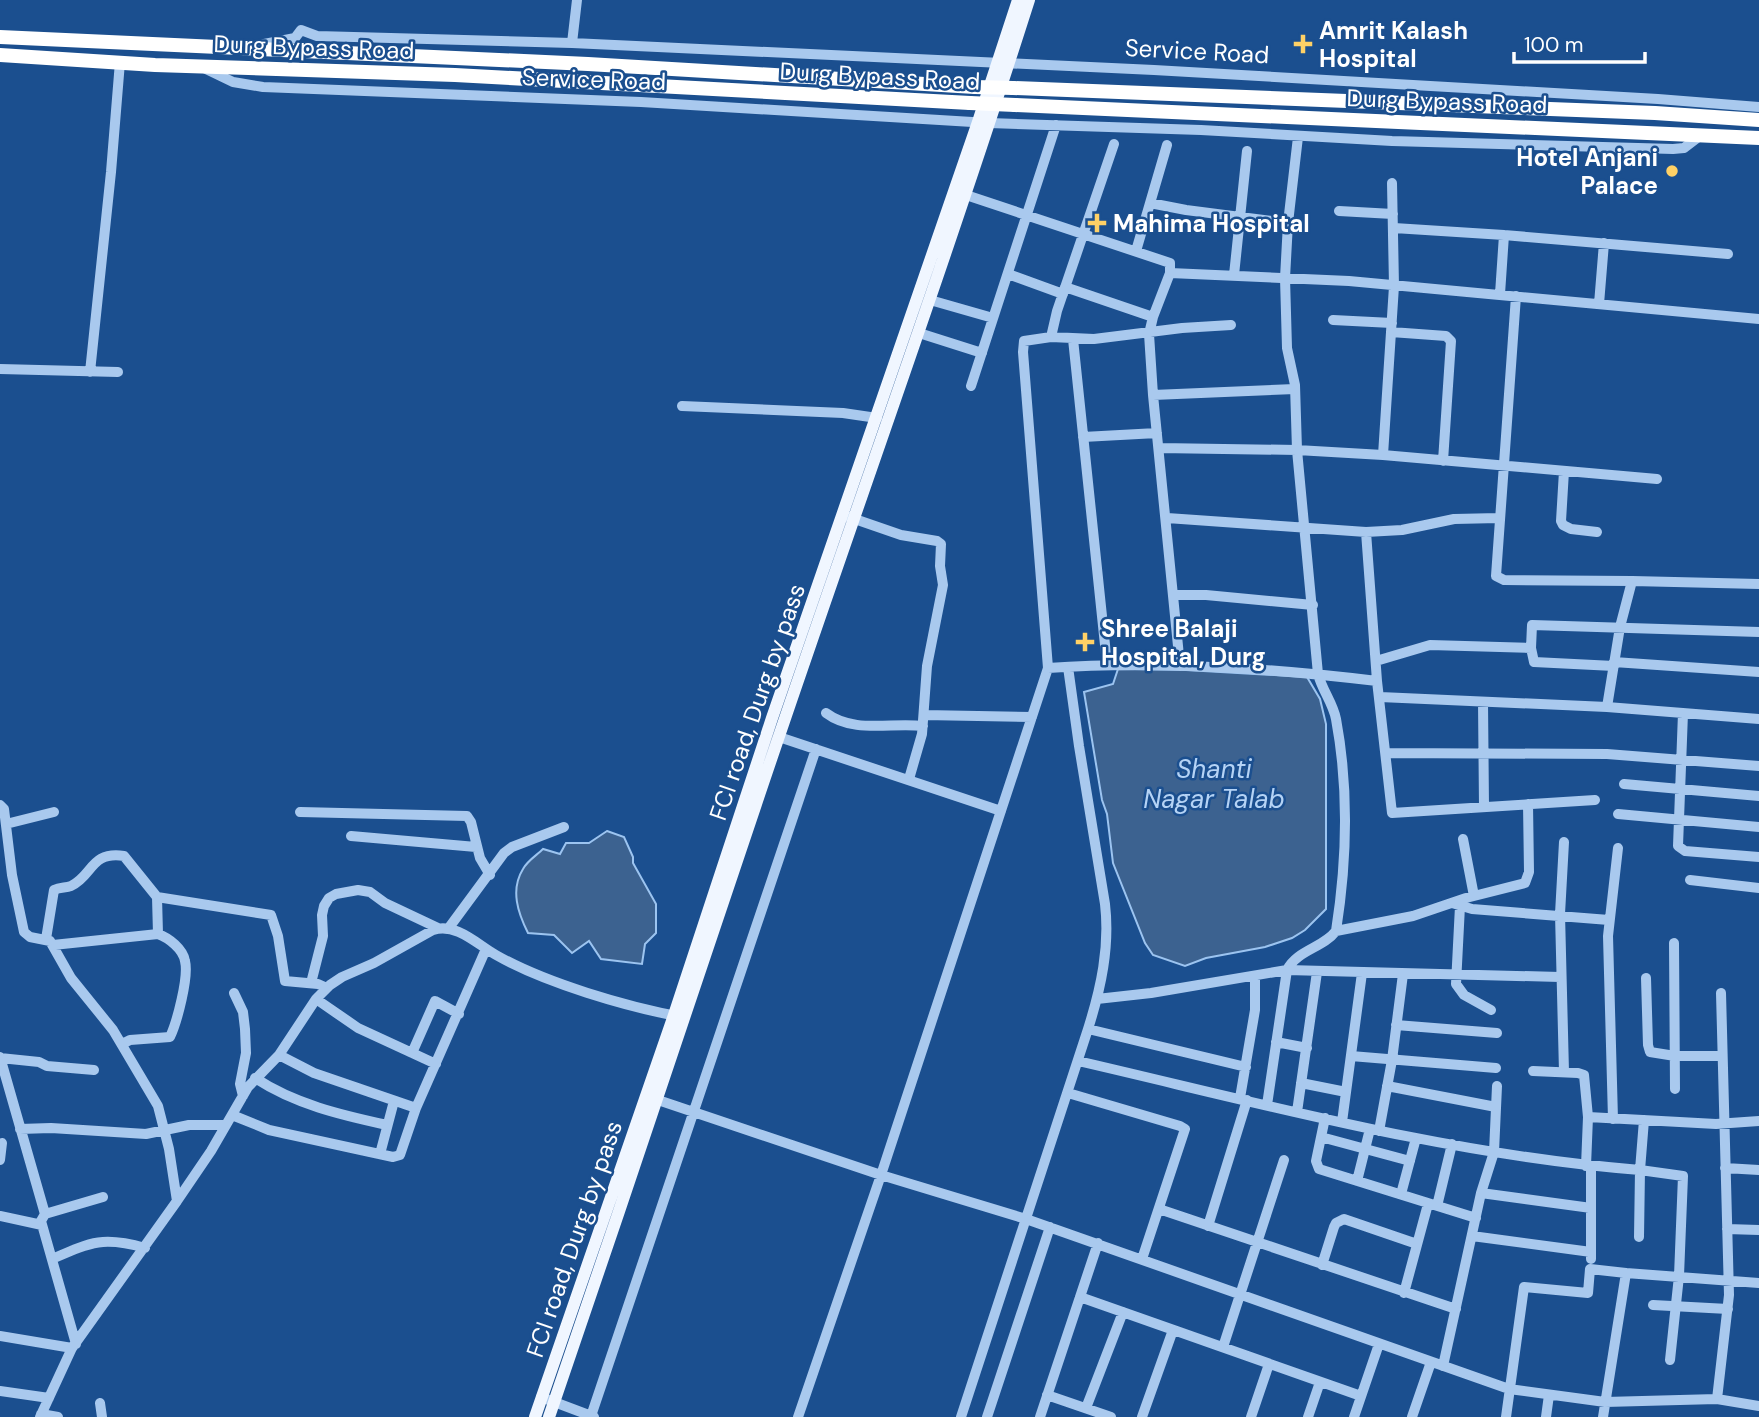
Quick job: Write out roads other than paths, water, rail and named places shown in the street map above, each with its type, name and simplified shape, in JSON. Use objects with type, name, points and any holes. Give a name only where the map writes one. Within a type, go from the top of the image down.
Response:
[{"type":"highway","name":"Durg Bypass Road","points":[[0,37],[588,64],[975,87],[1655,113],[1759,120]]},
{"type":"highway","name":"Durg Bypass Road","points":[[0,55],[201,66],[455,75],[970,103],[1759,138]]},
{"type":"main road","name":"FCI road, Durg by pass","points":[[1003,64],[1018,0]]},
{"type":"main road","name":"FCI road, Durg by pass","points":[[679,1016],[779,737],[849,517],[877,418],[960,193],[1003,64],[1029,0]]},
{"type":"main road","name":"FCI road, Durg by pass","points":[[549,1417],[679,1016],[750,780],[919,332],[960,193]]},
{"type":"main road","name":"FCI road, Durg by pass","points":[[535,1417],[652,1098]]},
{"type":"street","points":[[572,43],[577,0]]},
{"type":"street","name":"Service Road","points":[[247,49],[295,38],[301,30],[317,36],[572,43],[1180,71],[1759,107]]},
{"type":"street","points":[[90,372],[120,62]]},
{"type":"street","name":"Service Road","points":[[201,66],[233,82],[263,87],[641,102],[984,123],[1298,137],[1673,149],[1685,148],[1701,135]]},
{"type":"street","points":[[971,386],[1056,125]]},
{"type":"street","points":[[1267,1105],[1287,970],[1295,959],[1331,937],[1336,931],[1343,888],[1346,819],[1336,717],[1318,674],[1313,605],[1303,529],[1295,388],[1287,348],[1285,278],[1298,137]]},
{"type":"street","points":[[1051,337],[1064,290],[1114,144]]},
{"type":"street","points":[[1136,251],[1167,145]]},
{"type":"street","points":[[1234,275],[1247,151]]},
{"type":"street","points":[[1383,455],[1394,286],[1395,228],[1392,183]]},
{"type":"street","points":[[960,193],[1170,262],[1170,273],[1149,334],[1180,666]]},
{"type":"street","points":[[1150,203],[1288,223]]},
{"type":"street","points":[[1339,211],[1393,214]]},
{"type":"street","points":[[1395,228],[1728,254]]},
{"type":"street","points":[[1500,294],[1504,235]]},
{"type":"street","points":[[1599,304],[1604,243]]},
{"type":"street","points":[[1170,273],[1285,278],[1500,294],[1759,319]]},
{"type":"street","points":[[1008,274],[1153,317]]},
{"type":"street","points":[[1516,296],[1495,573],[1499,579],[1759,584]]},
{"type":"street","points":[[930,300],[993,318]]},
{"type":"street","points":[[1332,320],[1446,336],[1451,341],[1443,461]]},
{"type":"street","points":[[798,1417],[881,1175],[1048,668],[1023,345],[1028,339],[1149,334],[1182,328],[1231,325]]},
{"type":"street","points":[[919,332],[982,353]]},
{"type":"street","points":[[1073,339],[1107,664]]},
{"type":"street","points":[[0,369],[118,372]]},
{"type":"street","points":[[1153,395],[1295,388]]},
{"type":"street","points":[[682,406],[843,413],[877,418]]},
{"type":"street","points":[[1083,437],[1157,433]]},
{"type":"street","points":[[1159,448],[1297,450],[1383,455],[1657,479]]},
{"type":"street","points":[[1564,471],[1563,525],[1571,529],[1597,532]]},
{"type":"street","points":[[849,517],[901,535],[941,544],[943,585],[928,666],[924,720],[909,779]]},
{"type":"street","points":[[1167,518],[1366,532],[1402,530],[1454,519],[1499,518]]},
{"type":"street","points":[[1366,532],[1377,681],[1392,813],[1595,800]]},
{"type":"street","points":[[1607,707],[1620,628],[1632,581]]},
{"type":"street","points":[[1174,595],[1206,595],[1313,605]]},
{"type":"street","points":[[1759,632],[1532,625],[1531,648],[1534,662],[1759,672]]},
{"type":"street","points":[[1376,661],[1430,645],[1531,648]]},
{"type":"street","points":[[1048,668],[1107,664],[1180,666],[1318,674],[1377,681]]},
{"type":"street","points":[[961,1417],[1079,1060],[1097,999],[1108,927],[1068,667]]},
{"type":"street","points":[[1380,697],[1607,707],[1759,719]]},
{"type":"street","points":[[1483,702],[1484,807]]},
{"type":"street","points":[[826,713],[850,725],[1032,717]]},
{"type":"street","points":[[1683,713],[1677,842],[1681,849],[1759,857]]},
{"type":"street","points":[[779,737],[1001,811]]},
{"type":"street","points":[[541,1397],[593,1416],[816,748]]},
{"type":"street","points":[[1387,753],[1607,754],[1759,766]]},
{"type":"street","points":[[1624,784],[1759,796]]},
{"type":"street","points":[[1336,931],[1413,916],[1525,883],[1529,872],[1528,804]]},
{"type":"street","points":[[0,805],[4,809],[4,831],[24,932],[30,937],[49,942],[158,934],[171,940],[182,953],[186,963],[183,988],[172,1034],[167,1039],[131,1040],[122,1044]]},
{"type":"street","points":[[4,831],[54,812]]},
{"type":"street","points":[[300,812],[463,815],[470,818],[476,847],[490,875]]},
{"type":"street","points":[[1618,814],[1759,827]]},
{"type":"street","points":[[58,1417],[40,1416],[74,1346],[177,1201],[243,1096],[257,1076],[279,1055],[316,999],[342,977],[443,928],[490,875],[504,853],[512,847],[564,827]]},
{"type":"street","points":[[351,836],[476,847]]},
{"type":"street","points":[[1463,839],[1474,896]]},
{"type":"street","points":[[1564,842],[1560,915],[1564,1072]]},
{"type":"street","points":[[1613,1119],[1609,919],[1618,848]]},
{"type":"street","points":[[158,934],[157,897],[124,856],[106,857],[96,862],[72,885],[54,890],[49,942],[71,978],[113,1030],[158,1106],[165,1130],[177,1201]]},
{"type":"street","points":[[1690,880],[1759,888]]},
{"type":"street","points":[[311,983],[323,936],[324,906],[329,898],[336,894],[359,890],[370,892],[385,903],[473,940],[510,962],[568,985],[679,1016]]},
{"type":"street","points":[[157,897],[271,915],[278,936],[285,981],[311,983],[327,988]]},
{"type":"street","points":[[1456,904],[1484,910],[1609,919]]},
{"type":"street","points":[[1456,904],[1456,985],[1464,995],[1491,1010]]},
{"type":"street","points":[[1674,943],[1675,1090]]},
{"type":"street","points":[[20,1129],[61,1128],[146,1134],[229,1120],[394,1157],[400,1155],[416,1108],[486,949]]},
{"type":"street","points":[[1097,999],[1151,993],[1287,970],[1560,976]]},
{"type":"street","points":[[1297,1112],[1317,972]]},
{"type":"street","points":[[1342,1122],[1362,973]]},
{"type":"street","points":[[1357,1181],[1387,1086],[1403,974]]},
{"type":"street","points":[[1208,1226],[1243,1099],[1255,1010],[1255,976]]},
{"type":"street","points":[[1646,978],[1650,1052],[1675,1056],[1722,1056]]},
{"type":"street","points":[[234,993],[243,1012],[245,1064],[240,1084],[243,1096]]},
{"type":"street","points":[[1717,1399],[1729,1280],[1721,993]]},
{"type":"street","points":[[316,999],[358,1028],[436,1064]]},
{"type":"street","points":[[412,1053],[435,1001],[459,1014]]},
{"type":"street","points":[[1396,1025],[1497,1033]]},
{"type":"street","points":[[1088,1029],[1246,1067]]},
{"type":"street","points":[[1276,1042],[1307,1048]]},
{"type":"street","points":[[279,1055],[314,1073],[416,1108]]},
{"type":"street","points":[[1351,1056],[1496,1068]]},
{"type":"street","points":[[74,1346],[44,1220],[0,1058],[94,1070]]},
{"type":"street","points":[[1079,1060],[1416,1138],[1588,1166],[1683,1176],[1679,1276],[1670,1360]]},
{"type":"street","points":[[245,1064],[277,1091],[310,1105],[387,1125]]},
{"type":"street","points":[[1506,1417],[1524,1287],[1588,1293],[1590,1269],[1591,1208],[1584,1075],[1533,1071]]},
{"type":"street","points":[[1301,1083],[1346,1092]]},
{"type":"street","points":[[1387,1086],[1496,1107]]},
{"type":"street","points":[[1443,1366],[1481,1194],[1494,1152],[1497,1086]]},
{"type":"street","points":[[1068,1093],[1180,1125],[1185,1129],[1142,1259]]},
{"type":"street","points":[[652,1098],[881,1175],[1098,1243],[1509,1389],[1605,1402],[1717,1399],[1759,1406]]},
{"type":"street","points":[[380,1154],[394,1101]]},
{"type":"street","points":[[1588,1117],[1724,1124],[1759,1121]]},
{"type":"street","points":[[1325,1118],[1316,1161],[1319,1169],[1476,1218]]},
{"type":"street","points":[[1639,1237],[1644,1120]]},
{"type":"street","points":[[1321,1137],[1410,1161]]},
{"type":"street","points":[[1401,1195],[1416,1138]]},
{"type":"street","points":[[0,1160],[2,1143]]},
{"type":"street","points":[[1404,1293],[1452,1144]]},
{"type":"street","points":[[1223,1347],[1284,1160]]},
{"type":"street","points":[[1725,1168],[1759,1170]]},
{"type":"street","points":[[1481,1194],[1591,1208]]},
{"type":"street","points":[[0,1216],[44,1220],[103,1197]]},
{"type":"street","points":[[1159,1209],[1456,1310]]},
{"type":"street","points":[[1322,1265],[1336,1223],[1345,1219],[1418,1244]]},
{"type":"street","points":[[987,1417],[1050,1227]]},
{"type":"street","points":[[1727,1229],[1759,1230]]},
{"type":"street","points":[[1472,1236],[1591,1252]]},
{"type":"street","points":[[52,1259],[97,1241],[124,1242],[145,1248]]},
{"type":"street","points":[[1040,1417],[1098,1243]]},
{"type":"street","points":[[1590,1269],[1759,1283]]},
{"type":"street","points":[[1603,1417],[1626,1273]]},
{"type":"street","points":[[1080,1297],[1361,1396]]},
{"type":"street","points":[[1653,1305],[1728,1309]]},
{"type":"street","points":[[1086,1408],[1123,1312]]},
{"type":"street","points":[[1142,1417],[1173,1330]]},
{"type":"street","points":[[0,1336],[74,1346]]},
{"type":"street","points":[[1354,1417],[1379,1344]]},
{"type":"street","points":[[1412,1417],[1431,1362]]},
{"type":"street","points":[[1251,1417],[1269,1364]]},
{"type":"street","points":[[1308,1417],[1320,1382]]},
{"type":"street","points":[[0,1391],[49,1398]]},
{"type":"street","points":[[1046,1395],[1111,1417]]},
{"type":"street","points":[[1546,1417],[1549,1395]]},
{"type":"street","points":[[100,1403],[102,1417]]},
{"type":"water","name":"Shanti Nagar Talab","points":[[1118,669],[1307,677],[1320,699],[1326,724],[1326,909],[1305,930],[1292,938],[1265,947],[1206,958],[1185,966],[1153,955],[1145,943],[1113,863],[1107,814],[1102,800],[1084,692],[1113,684]]},
{"type":"water","points":[[607,831],[624,837],[633,863],[656,904],[656,933],[645,944],[642,964],[601,959],[589,941],[572,953],[554,935],[528,933],[521,918],[516,893],[519,877],[527,863],[543,849],[560,854],[566,843],[589,843]]},
{"type":"place","name":"Amrit Kalash Hospital","points":[[1303,44]]},
{"type":"place","name":"Hotel Anjani Palace","points":[[1672,171]]},
{"type":"place","name":"Mahima Hospital","points":[[1097,223]]},
{"type":"place","name":"Shree Balaji Hospital, Durg","points":[[1085,642]]}]
